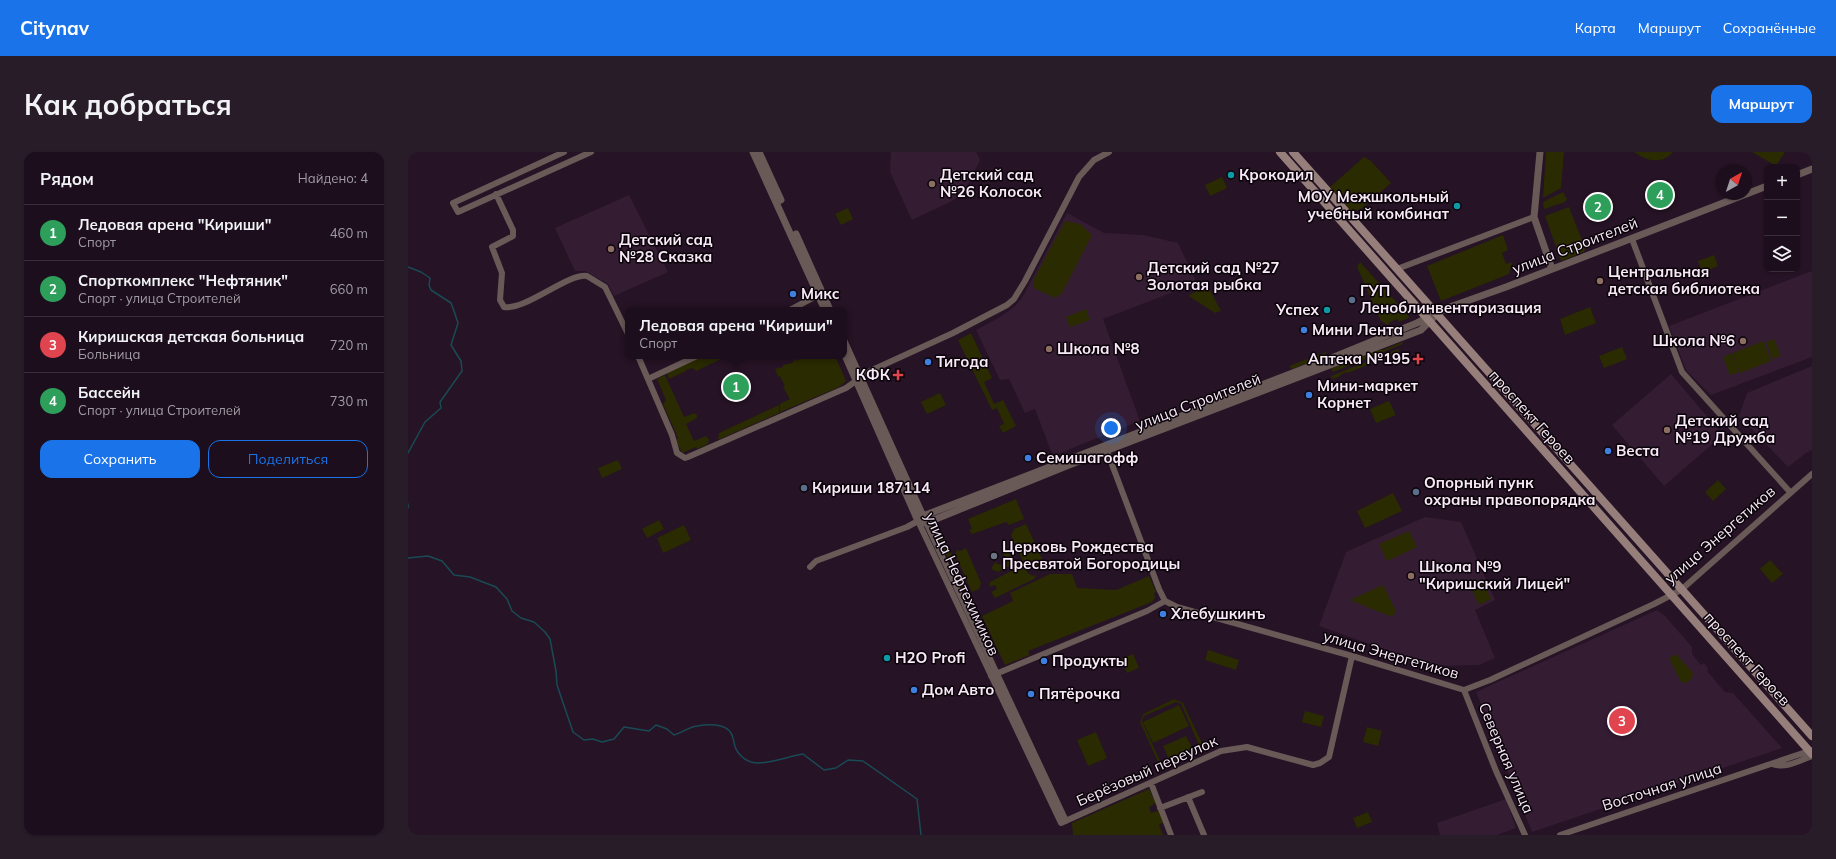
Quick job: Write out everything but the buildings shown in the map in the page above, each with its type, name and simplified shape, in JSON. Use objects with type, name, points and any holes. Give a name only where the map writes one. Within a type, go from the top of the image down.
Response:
[{"type":"main road","name":"проспект Героев","points":[[1280,152],[1811,752]]},
{"type":"main road","name":"проспект Героев","points":[[1293,152],[1812,736]]},
{"type":"street","points":[[564,152],[453,203],[458,212],[591,152]]},
{"type":"street","points":[[753,152],[824,307]]},
{"type":"street","points":[[759,152],[829,307]]},
{"type":"street","points":[[639,359],[674,439],[678,453],[685,458],[846,388],[870,371],[954,333],[1007,305],[1014,299],[1025,281],[1078,177],[1094,160],[1109,152]]},
{"type":"street","points":[[1540,152],[1534,217],[1552,269]]},
{"type":"street","points":[[1800,174],[1812,169]]},
{"type":"street","name":"улица Строителей","points":[[810,567],[816,561],[1428,320],[1437,313],[1448,308],[1632,239],[1764,187]]},
{"type":"street","points":[[496,194],[513,230],[513,236],[492,247],[492,252],[502,273],[500,300],[504,307],[515,306],[576,278],[587,276],[605,287],[625,328]]},
{"type":"street","points":[[1397,269],[1534,217]]},
{"type":"street","points":[[1632,239],[1682,372],[1790,492]]},
{"type":"street","points":[[796,307],[818,295]]},
{"type":"street","points":[[847,349],[858,379]]},
{"type":"street","points":[[648,379],[691,359]]},
{"type":"street","name":"улица Нефтехимиков","points":[[847,359],[858,379],[1063,822]]},
{"type":"street","points":[[994,675],[1146,611],[1165,601],[1159,589],[1106,448]]},
{"type":"street","name":"улица Энергетиков","points":[[1165,601],[1177,608],[1352,656],[1464,690],[1490,680],[1681,590],[1812,474]]},
{"type":"street","name":"Берёзовый переулок","points":[[1063,822],[1221,751],[1229,749],[1247,747],[1313,765],[1320,763],[1329,757],[1352,656]]},
{"type":"street","name":"Северная улица","points":[[1464,690],[1496,771],[1525,835]]},
{"type":"street","name":"Восточная улица","points":[[1560,835],[1811,752]]},
{"type":"street","points":[[1151,783],[1171,835]]},
{"type":"street","points":[[1160,808],[1202,792]]},
{"type":"street","points":[[1188,797],[1204,835]]},
{"type":"shaded area","name":"Детский сад №26 Колосок","points":[[891,152],[976,152],[980,160],[962,196],[912,220],[890,172]]},
{"type":"shaded area","points":[[1546,152],[1564,152],[1561,188],[1543,198]]},
{"type":"shaded area","points":[[1634,152],[1673,152],[1664,159],[1654,160],[1644,158]]},
{"type":"shaded area","points":[[1752,152],[1785,152],[1777,164],[1773,164]]},
{"type":"shaded area","points":[[1364,157],[1371,161],[1391,183],[1361,209],[1351,211],[1330,187]]},
{"type":"shaded area","points":[[1222,177],[1227,188],[1210,196],[1205,185]]},
{"type":"shaded area","points":[[1563,192],[1567,199],[1565,202],[1544,209],[1543,202]]},
{"type":"shaded area","name":"Детский сад №28 Сказка","points":[[629,195],[668,272],[614,296],[608,284],[585,271],[575,271],[555,228]]},
{"type":"shaded area","points":[[1569,207],[1585,248],[1584,252],[1561,261],[1545,216]]},
{"type":"shaded area","points":[[848,208],[853,219],[841,225],[835,214]]},
{"type":"shaded area","name":"Школа №8","points":[[1067,213],[1104,233],[1143,235],[1178,243],[1197,283],[1103,319],[1140,421],[1055,455],[1051,451],[1035,409],[1025,413],[1009,379],[1000,380],[976,330],[1000,317],[1014,307],[1022,298]]},
{"type":"shaded area","points":[[1065,221],[1080,224],[1092,235],[1062,293],[1055,298],[1034,288],[1034,279]]},
{"type":"shaded area","points":[[1503,235],[1508,250],[1502,253],[1506,264],[1512,262],[1509,274],[1441,301],[1427,266]]},
{"type":"shaded area","points":[[1714,255],[1718,266],[1702,273],[1698,261]]},
{"type":"shaded area","points":[[1360,262],[1408,315],[1409,318],[1399,322],[1397,319],[1390,322],[1388,325],[1381,321],[1357,267]]},
{"type":"shaded area","name":"Школа №6","points":[[1812,271],[1812,357],[1711,395],[1686,370],[1669,326]]},
{"type":"shaded area","points":[[1204,287],[1210,290],[1221,311],[1215,313],[1190,297],[1189,295]]},
{"type":"shaded area","points":[[1590,307],[1596,323],[1565,335],[1560,319]]},
{"type":"shaded area","points":[[1086,309],[1090,320],[1070,327],[1066,317]]},
{"type":"shaded area","points":[[971,333],[992,378],[984,382],[994,404],[1003,400],[1016,426],[1003,433],[999,426],[1004,424],[997,408],[992,410],[958,340]]},
{"type":"shaded area","points":[[1774,339],[1781,356],[1772,359],[1766,342]]},
{"type":"shaded area","points":[[1763,341],[1771,361],[1740,373],[1733,353]]},
{"type":"shaded area","points":[[1402,342],[1403,344],[1333,372],[1331,369],[1377,349],[1383,350]]},
{"type":"shaded area","points":[[1622,347],[1627,359],[1604,368],[1599,356]]},
{"type":"shaded area","points":[[1398,349],[1399,352],[1348,373],[1346,372],[1339,377],[1332,379],[1331,376]]},
{"type":"shaded area","points":[[1326,352],[1325,357],[1292,369],[1289,366]]},
{"type":"shaded area","points":[[1732,353],[1739,372],[1730,375],[1723,357]]},
{"type":"shaded area","points":[[697,359],[719,359],[696,371],[693,368],[686,370],[669,379],[667,373]]},
{"type":"shaded area","points":[[796,359],[797,361],[800,359],[836,359],[846,381],[839,387],[780,412],[780,404],[790,399],[783,387],[785,386],[780,376],[778,377],[775,369],[792,363]]},
{"type":"shaded area","points":[[1812,366],[1812,450],[1788,467],[1739,416],[1747,393]]},
{"type":"shaded area","name":"Детский сад №19 Дружба","points":[[1671,374],[1723,435],[1664,486],[1612,425]]},
{"type":"shaded area","points":[[665,375],[684,417],[694,413],[697,415],[697,418],[686,424],[694,441],[706,436],[709,439],[708,444],[682,453],[676,440],[678,438],[663,404],[666,400],[657,379]]},
{"type":"shaded area","points":[[940,393],[946,405],[927,414],[921,402]]},
{"type":"shaded area","points":[[1389,401],[1396,415],[1376,423],[1370,409]]},
{"type":"shaded area","points":[[779,405],[779,413],[718,439],[719,433]]},
{"type":"shaded area","points":[[618,460],[622,469],[602,478],[598,468]]},
{"type":"shaded area","points":[[1718,480],[1726,489],[1713,501],[1705,492]]},
{"type":"shaded area","points":[[1393,493],[1402,511],[1365,528],[1357,511]]},
{"type":"shaded area","points":[[1016,499],[1024,519],[1009,525],[1006,522],[972,534],[969,530],[972,529],[968,519]]},
{"type":"shaded area","name":"Школа №9 \"Киришский Лицей\"","points":[[1425,517],[1461,522],[1495,600],[1475,610],[1495,658],[1479,665],[1432,666],[1319,626],[1346,552]]},
{"type":"shaded area","points":[[659,520],[664,529],[647,538],[642,529]]},
{"type":"shaded area","points":[[1026,524],[1044,563],[1038,571],[1035,562],[1023,562],[1011,535],[1014,529]]},
{"type":"shaded area","points":[[684,525],[691,540],[663,553],[657,538]]},
{"type":"shaded area","points":[[1409,531],[1417,547],[1387,561],[1379,544]]},
{"type":"shaded area","points":[[943,536],[969,593],[962,591],[939,538]]},
{"type":"shaded area","points":[[1005,545],[1013,564],[998,572],[991,569],[995,562],[1000,565],[1007,561],[1004,554],[1001,552]]},
{"type":"shaded area","points":[[966,548],[981,583],[979,589],[972,592],[955,554],[957,550],[960,551]]},
{"type":"shaded area","points":[[1770,560],[1783,574],[1772,583],[1760,569]]},
{"type":"shaded area","points":[[1023,565],[1027,566],[1027,573],[1034,576],[1037,574],[1034,579],[995,598],[991,592],[997,589],[995,585],[989,587],[990,582]]},
{"type":"shaded area","points":[[1050,574],[1072,574],[1077,588],[1116,590],[1149,576],[1156,592],[1154,593],[1155,598],[1152,602],[1028,651],[1030,655],[1005,665],[982,616],[1013,601],[1010,593]]},
{"type":"shaded area","points":[[1481,579],[1491,599],[1479,605],[1469,584]]},
{"type":"shaded area","points":[[1383,585],[1396,611],[1392,617],[1350,600]]},
{"type":"shaded area","points":[[1657,610],[1665,616],[1692,647],[1692,654],[1701,665],[1704,663],[1708,668],[1707,671],[1725,692],[1733,693],[1782,748],[1532,832],[1476,692]]},
{"type":"shaded area","points":[[1208,650],[1239,660],[1236,670],[1205,660]]},
{"type":"shaded area","points":[[1133,654],[1139,668],[1127,673],[1121,659]]},
{"type":"shaded area","points":[[1676,654],[1693,673],[1692,678],[1686,683],[1681,682],[1669,658]]},
{"type":"shaded area","points":[[1174,699],[1183,703],[1201,741],[1201,746],[1198,750],[1166,765],[1161,765],[1158,762],[1140,722],[1143,714]],"holes":[[[1176,702],[1181,704],[1199,745],[1197,748],[1166,763],[1160,761],[1142,721],[1144,716]]]},
{"type":"shaded area","points":[[1179,705],[1189,726],[1153,743],[1143,722]]},
{"type":"shaded area","points":[[1305,711],[1324,716],[1321,727],[1302,722]]},
{"type":"shaded area","points":[[1367,727],[1382,731],[1378,746],[1363,742]]},
{"type":"shaded area","points":[[1096,732],[1107,758],[1088,766],[1077,740]]},
{"type":"shaded area","points":[[1186,736],[1192,748],[1169,759],[1163,746]]},
{"type":"shaded area","points":[[1149,789],[1156,803],[1149,807],[1151,813],[1159,810],[1164,822],[1159,825],[1163,835],[1073,835],[1072,823]]},
{"type":"shaded area","points":[[1506,799],[1516,828],[1497,835],[1440,835],[1437,823]]},
{"type":"shaded area","points":[[1368,812],[1372,822],[1357,828],[1353,818]]},
{"type":"waterway","points":[[408,267],[421,272],[430,278],[429,285],[431,290],[451,303],[458,323],[451,345],[461,361],[462,371],[440,402],[441,408],[425,422],[408,453]]},
{"type":"waterway","points":[[408,558],[428,556],[442,561],[454,575],[470,577],[496,587],[507,599],[512,611],[521,618],[534,622],[545,632],[550,639],[557,685],[573,732],[584,740],[593,739],[602,742],[614,739],[624,727],[649,731],[656,725],[667,729],[674,735],[694,727],[716,725],[725,727],[732,734],[737,751],[745,759],[751,762],[763,763],[803,754],[824,770],[836,768],[848,760],[863,761],[917,799],[921,835]]},
{"type":"place","name":"Крокодил","points":[[1231,175]]},
{"type":"place","name":"Детский сад №26 Колосок","points":[[932,184]]},
{"type":"place","name":"Бассейн","points":[[1660,195]]},
{"type":"place","name":"МОУ Межшкольный учебный комбинат","points":[[1457,206]]},
{"type":"place","name":"Спорткомплекс \"Нефтяник\"","points":[[1598,207]]},
{"type":"place","name":"Детский сад №28 Сказка","points":[[611,249]]},
{"type":"place","name":"Детский сад №27 Золотая рыбка","points":[[1139,277]]},
{"type":"place","name":"Центральная детская библиотека","points":[[1600,281]]},
{"type":"place","name":"Микс","points":[[793,294]]},
{"type":"place","name":"ГУП Леноблинвентаризация","points":[[1352,300]]},
{"type":"place","name":"Успех","points":[[1327,310]]},
{"type":"place","name":"Мини Лента","points":[[1304,330]]},
{"type":"place","name":"Школа №6","points":[[1743,341]]},
{"type":"place","name":"Школа №8","points":[[1049,349]]},
{"type":"place","name":"Аптека №195","points":[[1418,359]]},
{"type":"place","name":"Тигода","points":[[928,362]]},
{"type":"place","name":"КФК","points":[[898,375]]},
{"type":"place","name":"Ледовая арена \"Кириши\"","points":[[736,387]]},
{"type":"place","name":"Мини-маркет Корнет","points":[[1309,395]]},
{"type":"place","name":"Детский сад №19 Дружба","points":[[1667,430]]},
{"type":"place","name":"Веста","points":[[1608,451]]},
{"type":"place","name":"Семишагофф","points":[[1028,458]]},
{"type":"place","name":"Кириши 187114","points":[[804,488]]},
{"type":"place","name":"Опорный пунк охраны правопорядка","points":[[1416,492]]},
{"type":"place","name":"Церковь Рождества Пресвятой Богородицы","points":[[994,556]]},
{"type":"place","name":"Школа №9 \"Киришский Лицей\"","points":[[1411,576]]},
{"type":"place","name":"Хлебушкинъ","points":[[1163,614]]},
{"type":"place","name":"H2O Profi","points":[[887,658]]},
{"type":"place","name":"Продукты","points":[[1044,661]]},
{"type":"place","name":"Дом Авто","points":[[914,690]]},
{"type":"place","name":"Пятёрочка","points":[[1031,694]]},
{"type":"place","name":"Киришская детская больница","points":[[1622,721]]}]
